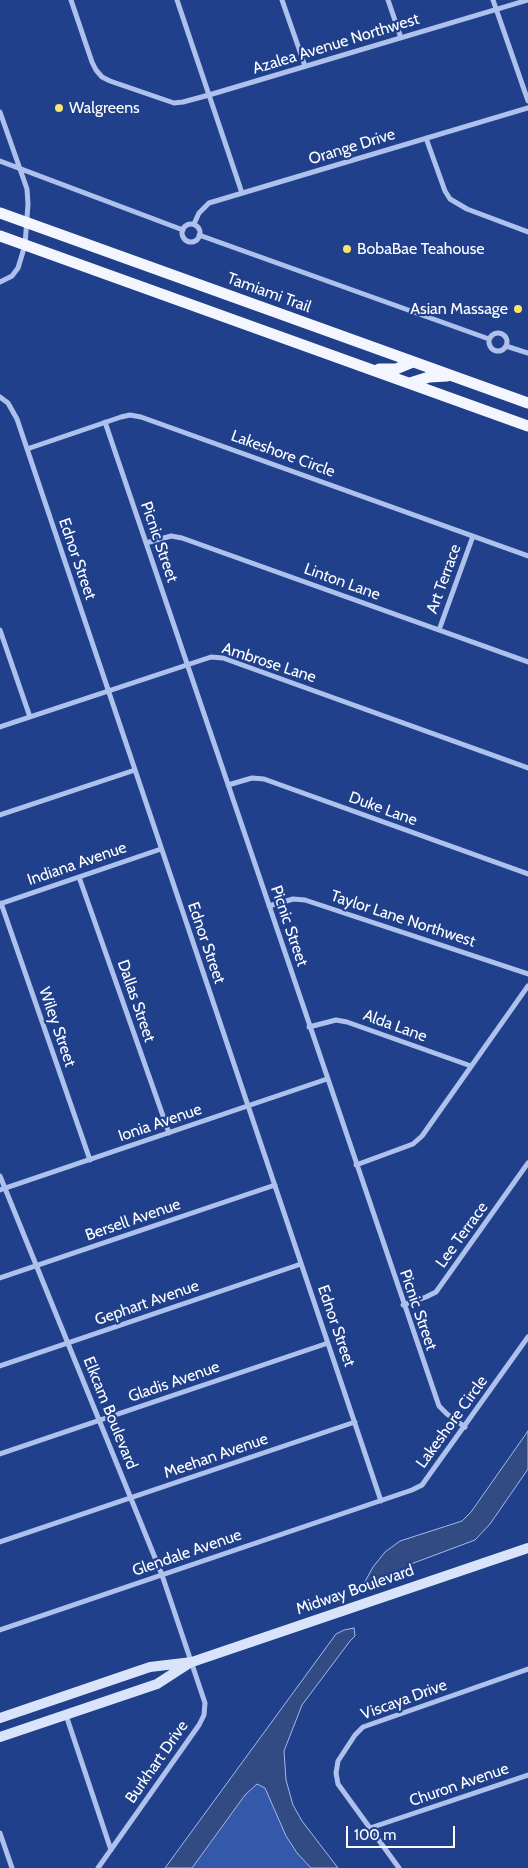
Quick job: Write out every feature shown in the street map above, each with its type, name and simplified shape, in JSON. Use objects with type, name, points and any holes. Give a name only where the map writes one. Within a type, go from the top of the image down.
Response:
[{"type":"main road","name":"Tamiami Trail","points":[[0,214],[528,403]]},
{"type":"main road","points":[[0,236],[528,426]]},
{"type":"main road","points":[[372,370],[396,369],[414,362]]},
{"type":"main road","points":[[410,383],[429,377],[451,376]]},
{"type":"street","name":"Azalea Avenue Northwest","points":[[71,0],[92,62],[102,77],[174,103],[209,95],[528,0]]},
{"type":"street","points":[[176,0],[242,193]]},
{"type":"street","points":[[282,0],[305,66]]},
{"type":"street","points":[[388,0],[401,38]]},
{"type":"street","points":[[493,0],[528,102]]},
{"type":"street","name":"Orange Drive","points":[[194,224],[200,213],[209,203],[528,108]]},
{"type":"street","points":[[0,112],[27,189],[25,245],[18,268],[12,276],[0,282]]},
{"type":"street","points":[[426,138],[445,191],[450,199],[467,209],[528,232]]},
{"type":"street","points":[[0,161],[183,230]]},
{"type":"street","points":[[194,224],[198,228],[200,235],[193,241],[187,240],[183,236],[183,230],[186,225],[194,224]]},
{"type":"street","name":"Tamiami Trail","points":[[200,235],[489,339]]},
{"type":"street","points":[[500,333],[506,339],[506,346],[500,351],[494,351],[490,347],[489,339],[494,334],[500,333]]},
{"type":"street","points":[[506,346],[528,353]]},
{"type":"street","name":"Ednor Street","points":[[0,397],[13,411],[27,449],[381,1501]]},
{"type":"street","name":"Lakeshore Circle","points":[[27,449],[105,422],[130,415],[141,417],[528,556]]},
{"type":"street","name":"Picnic Street","points":[[105,422],[403,1305],[439,1406],[465,1427]]},
{"type":"street","name":"Linton Lane","points":[[146,543],[171,536],[182,538],[528,662]]},
{"type":"street","name":"Art Terrace","points":[[439,630],[473,536]]},
{"type":"street","points":[[0,630],[30,717]]},
{"type":"street","name":"Ambrose Lane","points":[[0,727],[212,657],[223,658],[528,768]]},
{"type":"street","points":[[0,815],[135,770]]},
{"type":"street","name":"Duke Lane","points":[[228,785],[252,778],[264,779],[528,874]]},
{"type":"street","name":"Indiana Avenue","points":[[0,904],[161,849]]},
{"type":"street","name":"Dallas Street","points":[[79,877],[169,1133]]},
{"type":"street","name":"Taylor Lane Northwest","points":[[268,906],[293,899],[305,900],[528,974]]},
{"type":"street","name":"Wiley Street","points":[[0,904],[90,1160]]},
{"type":"street","points":[[356,1165],[414,1144],[422,1136],[528,986]]},
{"type":"street","name":"Alda Lane","points":[[309,1027],[336,1020],[347,1022],[471,1066]]},
{"type":"street","name":"Ionia Avenue","points":[[2,1190],[327,1080]]},
{"type":"street","name":"Lee Terrace","points":[[403,1305],[436,1292],[528,1163]]},
{"type":"street","name":"Elkcam Boulevard","points":[[0,1176],[2,1190],[36,1266],[162,1575],[192,1662]]},
{"type":"street","name":"Bersell Avenue","points":[[0,1278],[275,1185]]},
{"type":"street","name":"Gephart Avenue","points":[[0,1366],[301,1264]]},
{"type":"street","name":"Lakeshore Circle","points":[[381,1501],[422,1485],[528,1337]]},
{"type":"street","name":"Gladis Avenue","points":[[0,1454],[328,1343]]},
{"type":"street","name":"Meehan Avenue","points":[[0,1542],[354,1422]]},
{"type":"street","name":"Glendale Avenue","points":[[0,1630],[381,1501]]},
{"type":"street","name":"Midway Boulevard","points":[[0,1718],[150,1667],[192,1662],[527,1550]]},
{"type":"street","name":"Midway Boulevard","points":[[0,1738],[158,1684],[192,1662]]},
{"type":"street","name":"Burkhart Drive","points":[[98,1868],[199,1725],[204,1715],[205,1703],[192,1662]]},
{"type":"street","name":"Viscaya Drive","points":[[399,1868],[342,1792],[338,1784],[336,1772],[338,1761],[363,1726],[528,1669]]},
{"type":"street","points":[[66,1715],[111,1850]]},
{"type":"street","name":"Churon Avenue","points":[[370,1828],[528,1775]]},
{"type":"street","points":[[0,1833],[12,1868]]},
{"type":"shaded area","points":[[528,1431],[528,1469],[490,1524],[475,1540],[411,1564],[405,1573],[362,1587],[373,1567],[385,1552],[400,1541],[462,1521],[471,1512]]},
{"type":"shaded area","points":[[354,1628],[355,1636],[302,1705],[284,1751],[286,1780],[293,1805],[302,1821],[338,1868],[311,1868],[297,1853],[286,1836],[265,1788],[257,1784],[245,1795],[192,1868],[165,1868],[336,1634]]},
{"type":"shaded area","points":[[257,1784],[265,1788],[286,1836],[297,1853],[311,1868],[192,1868],[245,1795]]},
{"type":"place","name":"Walgreens","points":[[59,108]]},
{"type":"place","name":"BobaBae Teahouse","points":[[347,249]]},
{"type":"place","name":"Asian Massage","points":[[518,309]]}]
